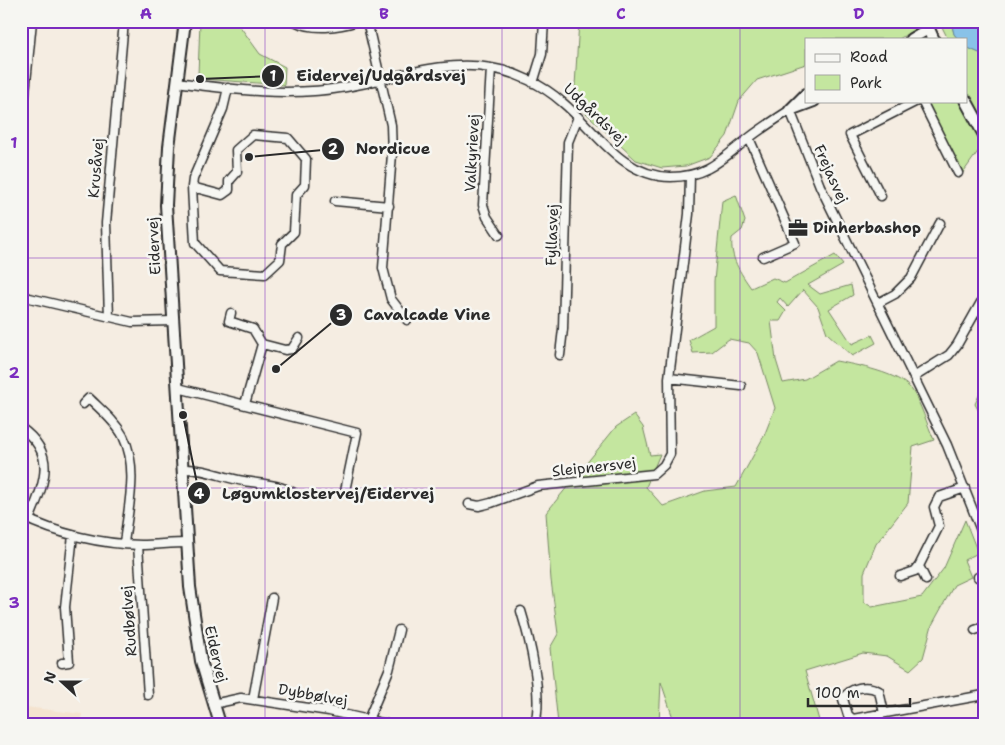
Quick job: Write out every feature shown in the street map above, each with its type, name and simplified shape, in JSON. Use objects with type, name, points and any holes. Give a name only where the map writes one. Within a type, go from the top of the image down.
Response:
[{"type":"main road","points":[[967,102],[984,134]]},
{"type":"street","points":[[21,134],[32,21]]},
{"type":"street","name":"Krusåvej","points":[[109,317],[106,223],[124,21]]},
{"type":"street","name":"Eidervej","points":[[185,21],[167,177],[166,205],[193,621],[201,662],[220,724]]},
{"type":"street","points":[[294,21],[307,26],[319,27],[358,21]]},
{"type":"street","points":[[367,21],[390,125],[392,154],[383,268],[391,299],[407,320]]},
{"type":"street","points":[[533,83],[542,54],[544,21]]},
{"type":"street","points":[[914,38],[930,33]]},
{"type":"street","name":"Udgårdsvej","points":[[177,82],[273,92],[311,92],[346,88],[438,67],[463,65],[491,68],[533,83],[562,102],[611,152],[633,168],[669,177],[690,175],[722,162],[749,138],[790,110],[805,95]]},
{"type":"street","name":"Valkyrievej","points":[[491,68],[483,205],[487,217],[499,235]]},
{"type":"street","points":[[192,187],[222,195],[229,190],[229,181],[237,172],[236,150],[253,135],[288,138],[306,159],[305,185],[296,195],[294,232],[282,244],[280,260],[265,274],[220,271],[195,243],[192,187],[197,164],[222,109],[228,88]]},
{"type":"street","name":"Udgårdsvej","points":[[790,110],[811,102]]},
{"type":"street","points":[[881,196],[850,135],[914,102]]},
{"type":"street","points":[[922,102],[958,173]]},
{"type":"street","name":"Frejasvej","points":[[790,110],[820,186],[914,377],[965,488],[984,538]]},
{"type":"street","name":"Fyllasvej","points":[[560,355],[563,330],[568,142],[578,117]]},
{"type":"street","points":[[749,138],[795,243],[763,257]]},
{"type":"street","name":"Sleipnersvej","points":[[469,504],[479,506],[492,503],[538,486],[654,474],[664,465],[670,454],[669,378],[689,214],[690,175]]},
{"type":"street","points":[[335,201],[389,206]]},
{"type":"street","points":[[878,303],[899,291],[911,278],[940,223]]},
{"type":"street","points":[[21,296],[109,317],[146,323],[173,321]]},
{"type":"street","points":[[914,377],[949,355],[957,345],[984,297]]},
{"type":"street","points":[[231,313],[229,321],[252,329],[262,344],[285,350],[292,348],[299,338]]},
{"type":"street","points":[[245,404],[262,344]]},
{"type":"street","points":[[669,378],[741,386]]},
{"type":"street","points":[[178,388],[357,433],[345,491]]},
{"type":"street","points":[[83,404],[90,398],[113,421],[129,452],[132,473],[124,543]]},
{"type":"street","points":[[21,428],[39,445],[46,468],[44,482],[30,520]]},
{"type":"street","points":[[182,469],[200,469],[244,481],[259,482],[294,493]]},
{"type":"street","points":[[900,576],[914,571],[919,566],[939,526],[934,506],[939,497],[965,488]]},
{"type":"street","points":[[976,515],[984,511]]},
{"type":"street","points":[[21,516],[73,535],[138,545],[187,543]]},
{"type":"street","points":[[62,663],[69,662],[65,608],[68,565],[73,535]]},
{"type":"street","name":"Rudbølvej","points":[[138,545],[148,695]]},
{"type":"street","points":[[919,566],[926,580]]},
{"type":"street","points":[[253,699],[272,598]]},
{"type":"street","points":[[521,611],[529,638],[536,682],[536,724]]},
{"type":"street","points":[[975,630],[984,627]]},
{"type":"street","points":[[368,720],[389,670],[398,630]]},
{"type":"street","points":[[884,713],[879,691],[874,688],[860,687],[846,695],[843,699],[848,715],[853,719],[984,695]]},
{"type":"street","name":"Dybbølvej","points":[[213,704],[232,698],[253,699],[329,711],[387,724]]},
{"type":"shaded area","points":[[26,707],[82,714],[80,724],[21,724],[21,714]]},
{"type":"green space","points":[[200,21],[236,21],[260,54],[285,67],[284,85],[202,79],[202,75],[198,75]]},
{"type":"green space","points":[[579,21],[929,21],[901,38],[805,38],[805,64],[757,80],[739,101],[727,136],[710,157],[686,166],[662,168],[636,160],[574,102]]},
{"type":"green space","points":[[939,21],[951,21],[954,34],[957,38],[947,37]]},
{"type":"green space","points":[[968,48],[984,55],[984,143],[962,174],[924,102],[968,102]]},
{"type":"green space","points":[[736,195],[745,221],[742,230],[732,238],[733,252],[740,270],[751,288],[773,278],[785,283],[835,255],[843,265],[808,285],[820,294],[851,285],[853,295],[829,309],[852,344],[872,335],[876,343],[852,356],[827,333],[818,307],[803,290],[788,307],[780,298],[777,302],[786,311],[780,321],[771,321],[776,360],[783,383],[805,379],[836,361],[888,374],[906,384],[912,390],[934,440],[913,447],[908,503],[876,544],[864,573],[864,602],[872,607],[922,597],[944,568],[965,520],[978,553],[964,560],[971,577],[954,585],[932,625],[923,658],[910,670],[887,656],[863,653],[805,671],[820,724],[675,724],[661,682],[659,724],[558,724],[550,648],[558,634],[551,580],[546,513],[616,427],[634,415],[643,427],[650,455],[660,454],[646,487],[663,506],[705,491],[736,487],[764,436],[775,408],[758,353],[749,343],[729,339],[712,352],[693,353],[689,340],[714,326],[714,281],[722,201]]},
{"type":"green space","points":[[984,384],[984,421],[975,404]]},
{"type":"water","points":[[951,21],[984,21],[984,55],[968,48],[968,38],[957,38],[954,34]]},
{"type":"place","name":"Eidervej/Udgårdsvej","points":[[200,79]]},
{"type":"place","name":"Nordicue","points":[[249,157]]},
{"type":"place","name":"Dinherbashop","points":[[798,228]]},
{"type":"place","name":"Cavalcade Vine","points":[[276,369]]},
{"type":"place","name":"Løgumklostervej/Eidervej","points":[[183,415]]}]
